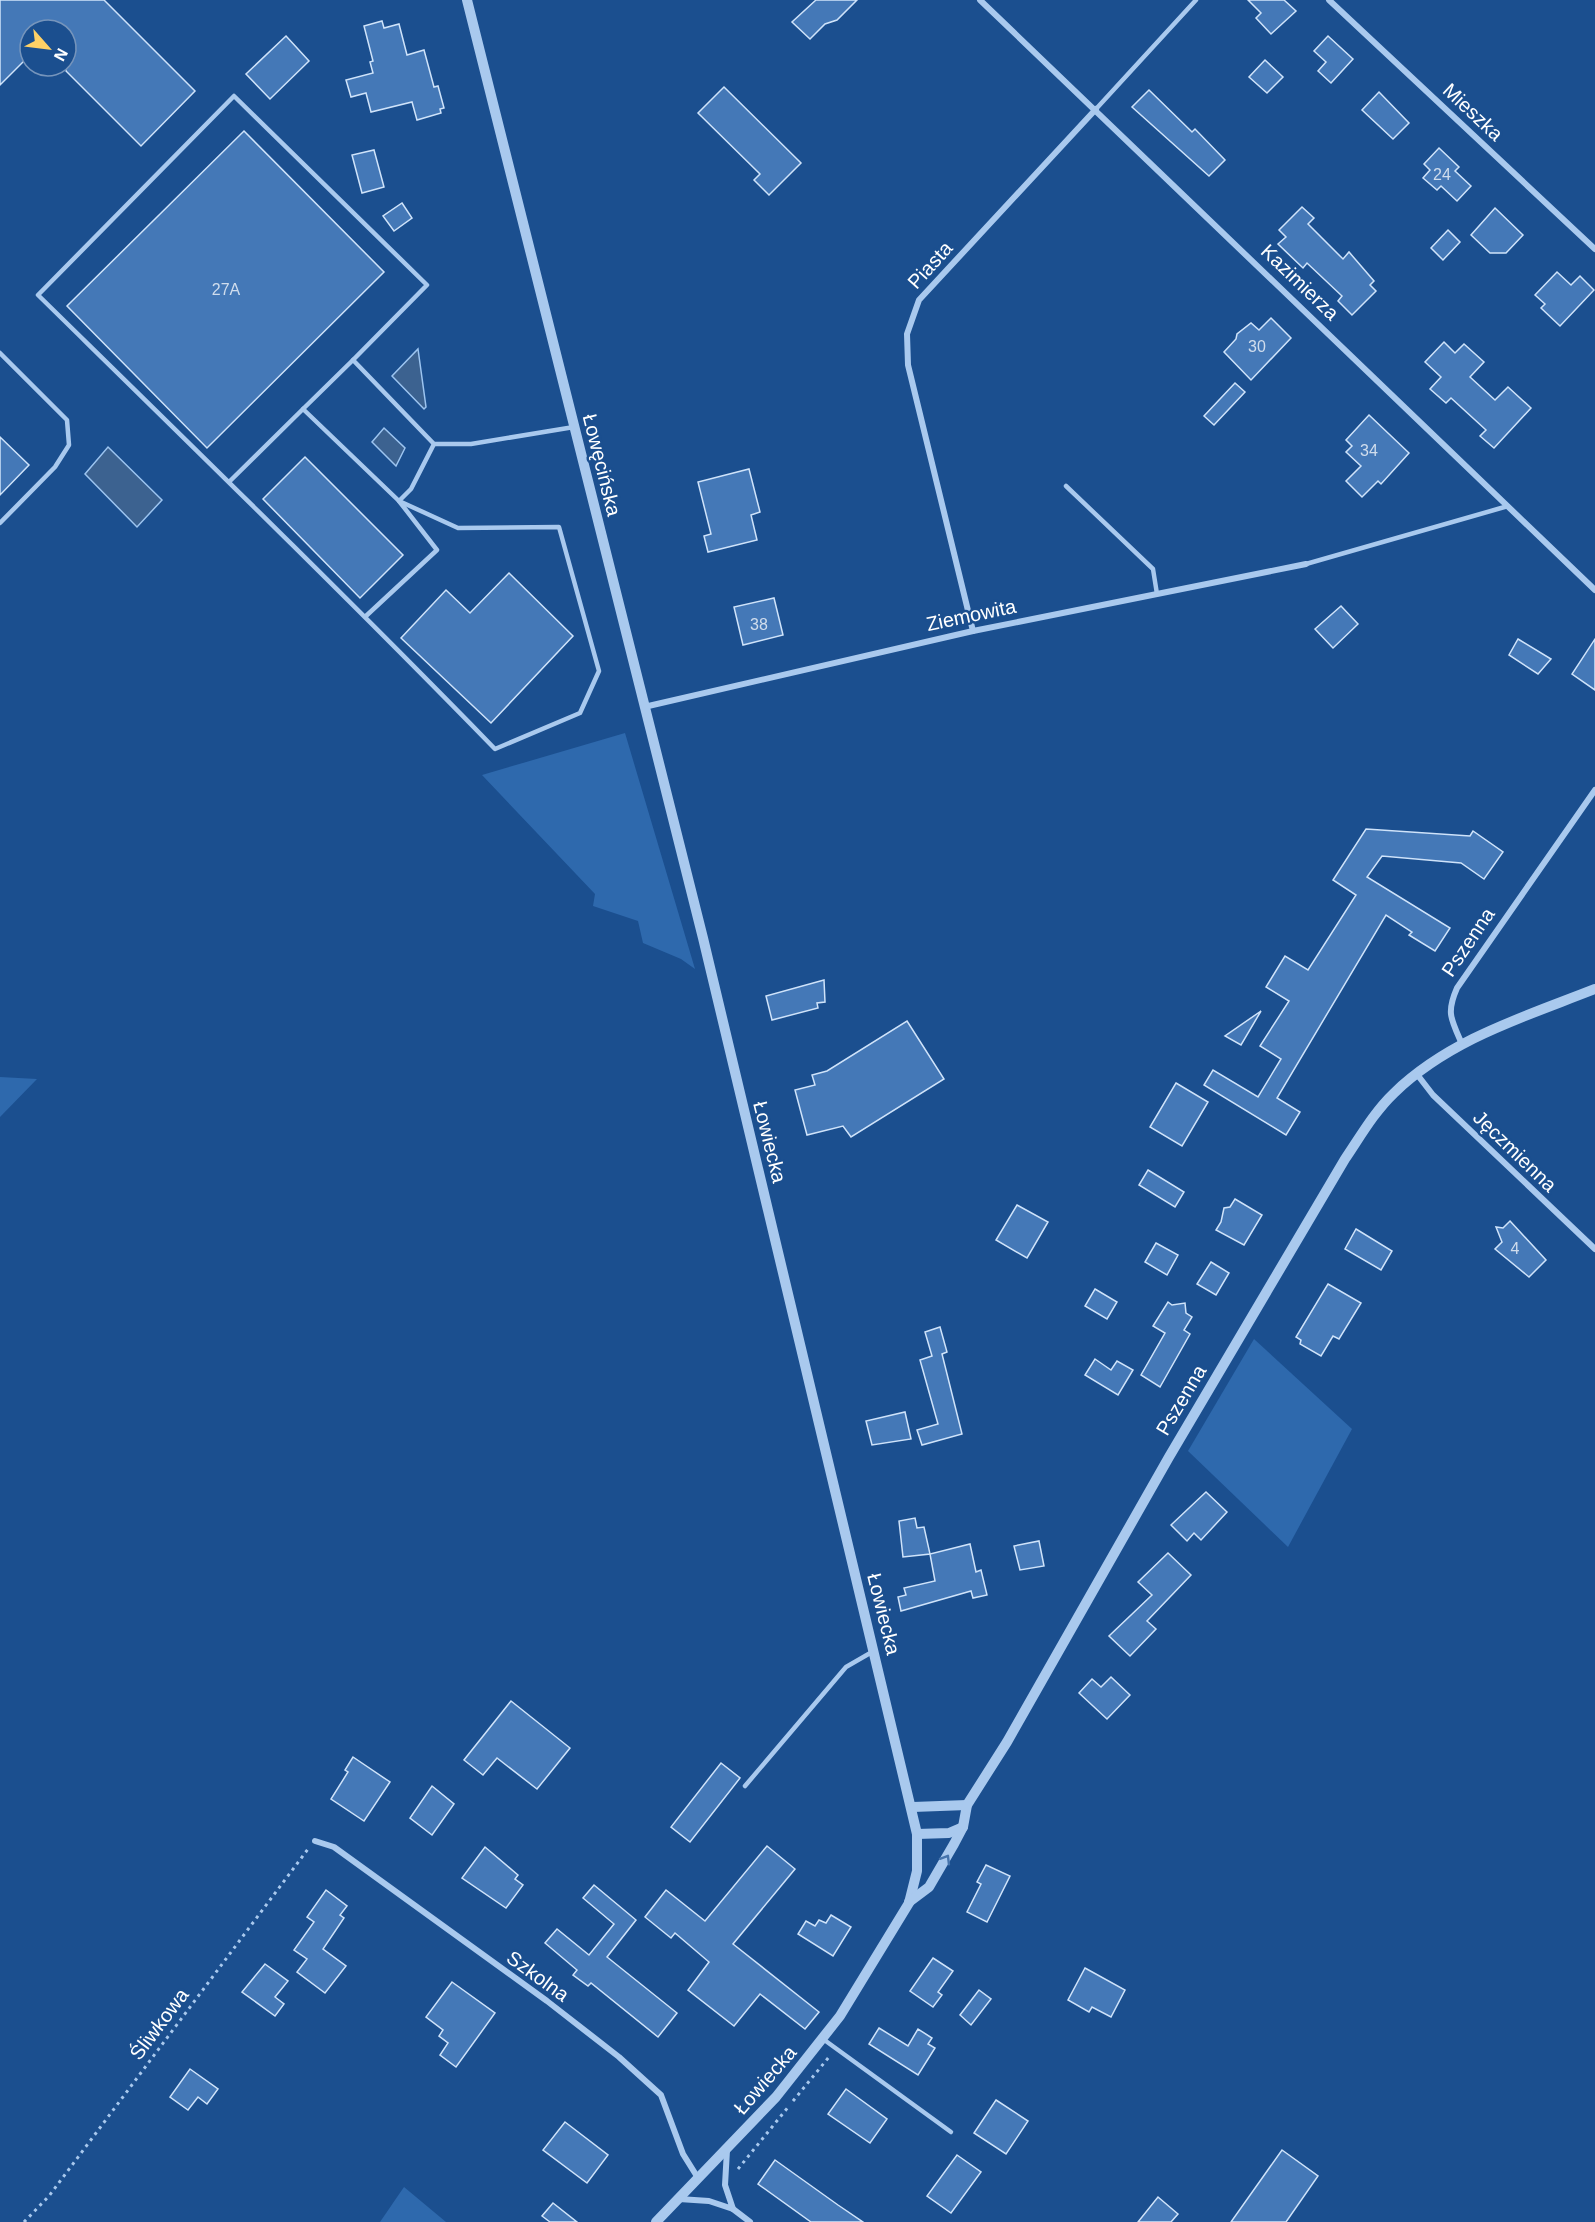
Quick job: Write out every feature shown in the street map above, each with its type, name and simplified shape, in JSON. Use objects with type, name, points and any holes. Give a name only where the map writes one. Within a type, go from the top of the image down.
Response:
[{"type":"street","name":"Łowęcińska","points":[[467,0],[703,938]]},
{"type":"street","name":"Kazimierza","points":[[980,0],[1595,590]]},
{"type":"street","name":"Mieszka","points":[[1329,0],[1595,249]]},
{"type":"street","name":"Piasta","points":[[973,631],[908,365],[907,333],[919,300],[1096,109]]},
{"type":"street","name":"Ziemowita","points":[[644,707],[973,631],[1306,564]]},
{"type":"street","name":"Pszenna","points":[[1462,1044],[1453,1022],[1450,1006],[1457,988],[1595,790]]},
{"type":"street","name":"Łowiecka","points":[[656,2222],[776,2097],[823,2039],[909,1902],[917,1871],[917,1834],[913,1807],[703,938]]},
{"type":"street","name":"Pszenna","points":[[909,1902],[929,1887],[963,1827],[967,1805],[1007,1742],[1168,1457],[1345,1159],[1371,1120],[1392,1095],[1416,1073],[1462,1044],[1494,1027],[1595,989]]},
{"type":"street","name":"Jęczmienna","points":[[1416,1073],[1433,1095],[1595,1249]]},
{"type":"street","points":[[913,1807],[967,1805]]},
{"type":"street","points":[[917,1834],[949,1833],[963,1827]]},
{"type":"street","name":"Szkolna","points":[[315,1840],[334,1847],[547,2001],[619,2057],[661,2095],[683,2154],[698,2178]]},
{"type":"street","points":[[728,2148],[725,2185],[733,2208]]},
{"type":"street","points":[[678,2199],[709,2200],[733,2208],[750,2222]]},
{"type":"lane","name":"Piasta","points":[[1096,109],[1196,0]]},
{"type":"lane","points":[[229,482],[428,285],[234,96],[38,295],[229,482],[366,616],[495,749],[580,713],[599,671],[559,527],[458,528],[399,501]]},
{"type":"lane","points":[[0,353],[67,420],[69,445],[55,467],[0,523]]},
{"type":"lane","points":[[353,360],[434,444],[471,444],[574,427]]},
{"type":"lane","points":[[303,409],[399,501],[437,550],[366,616]]},
{"type":"lane","points":[[399,501],[411,489],[434,444]]},
{"type":"lane","points":[[1066,486],[1153,569],[1157,594]]},
{"type":"lane","points":[[1306,564],[1508,506]]},
{"type":"lane","points":[[745,1786],[846,1667],[874,1651]]},
{"type":"lane","points":[[823,2039],[951,2132]]},
{"type":"path","name":"Śliwkowa","points":[[24,2222],[49,2196],[315,1840]]},
{"type":"shaded area","points":[[418,349],[426,407],[424,409],[392,376]]},
{"type":"shaded area","points":[[384,428],[405,448],[396,466],[372,442]]},
{"type":"shaded area","points":[[108,447],[162,500],[137,527],[85,474]]},
{"type":"shaded area","points":[[625,733],[695,969],[681,959],[643,943],[638,921],[593,906],[595,894],[482,775]]},
{"type":"shaded area","points":[[0,1077],[37,1079],[0,1117]]},
{"type":"shaded area","points":[[1254,1339],[1352,1429],[1288,1547],[1188,1451]]},
{"type":"shaded area","points":[[404,2187],[446,2222],[380,2222]]},
{"type":"building","points":[[0,0],[104,0],[195,91],[141,146],[73,78],[78,78],[78,18],[18,18],[18,67],[0,85]]},
{"type":"building","points":[[816,0],[857,0],[837,20],[825,24],[810,39],[792,22]]},
{"type":"building","points":[[1248,0],[1284,0],[1296,11],[1271,34],[1256,18],[1261,13]]},
{"type":"building","points":[[382,21],[384,28],[399,24],[407,55],[424,50],[434,87],[438,86],[444,108],[440,109],[441,113],[417,120],[412,102],[371,112],[366,93],[351,97],[346,80],[373,73],[370,62],[373,61],[364,26]]},
{"type":"building","points":[[286,36],[309,61],[270,99],[246,74]]},
{"type":"building","points":[[1328,36],[1353,59],[1331,83],[1318,71],[1326,62],[1314,51]]},
{"type":"building","points":[[1265,60],[1283,77],[1267,93],[1249,77]]},
{"type":"building","points":[[724,87],[801,163],[769,195],[754,180],[760,174],[698,113]]},
{"type":"building","points":[[1149,90],[1192,132],[1195,129],[1225,160],[1209,176],[1132,107]]},
{"type":"building","points":[[1379,92],[1409,123],[1393,139],[1362,110]]},
{"type":"building","points":[[244,131],[384,272],[207,448],[67,306]]},
{"type":"building","points":[[1439,148],[1459,167],[1455,171],[1471,186],[1457,201],[1441,186],[1437,190],[1423,178],[1430,170],[1424,164]]},
{"type":"building","points":[[374,150],[384,187],[362,193],[352,155]]},
{"type":"building","points":[[402,203],[412,218],[394,231],[383,216]]},
{"type":"building","points":[[1302,207],[1314,218],[1308,224],[1343,259],[1349,252],[1374,281],[1370,285],[1376,291],[1352,315],[1338,301],[1342,296],[1307,263],[1303,268],[1278,244],[1286,237],[1279,230]]},
{"type":"building","points":[[1495,208],[1523,235],[1506,253],[1490,253],[1471,235]]},
{"type":"building","points":[[1448,230],[1460,242],[1443,260],[1431,248]]},
{"type":"building","points":[[1557,272],[1571,285],[1580,276],[1594,290],[1560,326],[1541,308],[1545,304],[1535,295]]},
{"type":"building","points":[[1271,318],[1291,338],[1251,380],[1224,352],[1236,339],[1237,334],[1251,323],[1259,330]]},
{"type":"building","points":[[1444,342],[1455,353],[1464,344],[1484,362],[1470,377],[1495,400],[1508,387],[1531,408],[1494,448],[1480,436],[1486,430],[1451,398],[1446,403],[1430,389],[1441,377],[1425,362]]},
{"type":"building","points":[[1235,383],[1245,392],[1214,425],[1204,416]]},
{"type":"building","points":[[1369,415],[1409,453],[1381,484],[1378,481],[1362,497],[1346,481],[1361,466],[1346,452],[1352,446],[1346,440]]},
{"type":"building","points":[[0,437],[29,465],[0,495]]},
{"type":"building","points":[[305,457],[403,555],[360,598],[263,499]]},
{"type":"building","points":[[749,469],[760,512],[751,515],[757,540],[708,552],[704,536],[711,534],[698,482]]},
{"type":"building","points":[[509,573],[573,636],[491,723],[401,638],[446,590],[470,613]]},
{"type":"building","points":[[774,598],[783,635],[743,645],[734,607]]},
{"type":"building","points":[[1341,606],[1358,624],[1333,648],[1315,629]]},
{"type":"building","points":[[1518,639],[1551,659],[1538,674],[1509,655]]},
{"type":"building","points":[[1595,639],[1595,690],[1572,674]]},
{"type":"building","points":[[1366,829],[1470,836],[1473,831],[1503,852],[1484,879],[1461,863],[1382,856],[1367,877],[1450,928],[1435,951],[1409,935],[1412,932],[1386,915],[1277,1098],[1300,1112],[1286,1135],[1204,1085],[1213,1070],[1258,1097],[1281,1059],[1260,1046],[1289,1001],[1266,987],[1285,956],[1308,970],[1356,895],[1333,880]]},
{"type":"building","points":[[824,980],[825,1002],[817,1003],[818,1008],[772,1020],[766,996]]},
{"type":"building","points":[[1261,1011],[1241,1045],[1225,1036]]},
{"type":"building","points":[[907,1021],[944,1079],[851,1137],[843,1126],[807,1135],[795,1090],[815,1085],[812,1075],[827,1071]]},
{"type":"building","points":[[1176,1083],[1208,1102],[1182,1146],[1150,1127]]},
{"type":"building","points":[[1148,1170],[1184,1192],[1175,1207],[1139,1185]]},
{"type":"building","points":[[1235,1199],[1262,1215],[1244,1245],[1216,1230],[1221,1222],[1224,1208],[1230,1207]]},
{"type":"building","points":[[1017,1205],[1048,1222],[1027,1258],[996,1240]]},
{"type":"building","points":[[1510,1221],[1546,1260],[1529,1277],[1495,1249],[1502,1242],[1496,1227],[1503,1228]]},
{"type":"building","points":[[1356,1229],[1392,1251],[1381,1270],[1345,1249]]},
{"type":"building","points":[[1156,1243],[1178,1255],[1167,1275],[1145,1262]]},
{"type":"building","points":[[1211,1262],[1229,1273],[1216,1295],[1197,1284]]},
{"type":"building","points":[[1328,1284],[1361,1303],[1339,1339],[1333,1336],[1321,1356],[1300,1344],[1301,1340],[1296,1337]]},
{"type":"building","points":[[1095,1289],[1117,1302],[1107,1319],[1085,1306]]},
{"type":"building","points":[[1168,1302],[1172,1305],[1185,1303],[1186,1313],[1192,1317],[1184,1330],[1190,1334],[1160,1387],[1141,1375],[1165,1333],[1153,1326]]},
{"type":"building","points":[[940,1327],[947,1352],[942,1354],[962,1434],[922,1445],[917,1430],[938,1424],[920,1360],[932,1356],[925,1332]]},
{"type":"building","points":[[1095,1359],[1111,1370],[1117,1361],[1133,1370],[1118,1395],[1085,1375]]},
{"type":"building","points":[[905,1412],[911,1439],[872,1445],[866,1421]]},
{"type":"building","points":[[1206,1492],[1227,1512],[1201,1540],[1194,1533],[1187,1541],[1171,1525]]},
{"type":"building","points":[[915,1518],[917,1528],[924,1527],[930,1554],[903,1557],[899,1521]]},
{"type":"building","points":[[1039,1541],[1044,1566],[1020,1570],[1014,1546]]},
{"type":"building","points":[[970,1544],[976,1572],[981,1570],[987,1595],[973,1598],[971,1591],[901,1611],[898,1597],[906,1595],[904,1588],[935,1581],[930,1554]]},
{"type":"building","points":[[1168,1553],[1191,1575],[1147,1621],[1156,1629],[1130,1656],[1109,1636],[1152,1595],[1138,1582]]},
{"type":"building","points":[[1111,1677],[1130,1695],[1107,1719],[1079,1693],[1092,1679],[1101,1687]]},
{"type":"building","points":[[511,1701],[570,1748],[537,1789],[497,1758],[483,1775],[464,1760]]},
{"type":"building","points":[[353,1757],[390,1782],[364,1821],[331,1799],[348,1772],[345,1770]]},
{"type":"building","points":[[721,1763],[740,1778],[690,1842],[671,1827]]},
{"type":"building","points":[[432,1786],[454,1804],[432,1835],[410,1818]]},
{"type":"building","points":[[767,1846],[795,1869],[733,1944],[819,2012],[805,2029],[760,1994],[734,2026],[688,1990],[709,1962],[675,1933],[671,1938],[645,1917],[666,1890],[705,1921]]},
{"type":"building","points":[[485,1847],[518,1875],[515,1879],[523,1885],[506,1908],[462,1878]]},
{"type":"building","points":[[986,1865],[1010,1876],[987,1922],[967,1912],[981,1884],[977,1882]]},
{"type":"building","points":[[594,1885],[636,1920],[607,1957],[677,2013],[658,2037],[591,1983],[588,1986],[573,1975],[577,1970],[545,1943],[557,1929],[589,1955],[614,1924],[583,1898]]},
{"type":"building","points":[[326,1890],[347,1906],[340,1915],[344,1918],[323,1949],[346,1966],[325,1993],[297,1972],[307,1959],[294,1950],[314,1922],[307,1917]]},
{"type":"building","points":[[831,1915],[851,1927],[833,1956],[798,1934],[806,1921],[815,1926],[819,1920],[826,1923]]},
{"type":"building","points":[[933,1958],[953,1971],[938,1992],[942,1995],[933,2007],[910,1991]]},
{"type":"building","points":[[265,1964],[288,1981],[275,1997],[284,2004],[275,2016],[242,1992]]},
{"type":"building","points":[[1085,1968],[1125,1990],[1111,2017],[1092,2007],[1089,2012],[1068,2000]]},
{"type":"building","points":[[452,1982],[495,2013],[456,2067],[440,2055],[448,2043],[439,2036],[443,2030],[426,2017]]},
{"type":"building","points":[[979,1990],[991,1999],[971,2025],[960,2015]]},
{"type":"building","points":[[879,2028],[908,2046],[918,2029],[932,2038],[928,2044],[935,2048],[918,2075],[869,2044]]},
{"type":"building","points":[[190,2069],[218,2089],[207,2104],[198,2097],[188,2110],[170,2097]]},
{"type":"building","points":[[846,2089],[887,2119],[870,2143],[828,2114]]},
{"type":"building","points":[[996,2100],[1028,2121],[1006,2154],[974,2133]]},
{"type":"building","points":[[565,2122],[608,2155],[587,2183],[543,2150]]},
{"type":"building","points":[[1282,2150],[1318,2176],[1286,2222],[1231,2222]]},
{"type":"building","points":[[957,2155],[981,2172],[951,2213],[927,2196]]},
{"type":"building","points":[[775,2160],[863,2222],[811,2222],[758,2184]]},
{"type":"building","points":[[1158,2197],[1178,2214],[1171,2222],[1138,2222]]},
{"type":"building","points":[[553,2203],[577,2222],[550,2222],[542,2216]]}]
